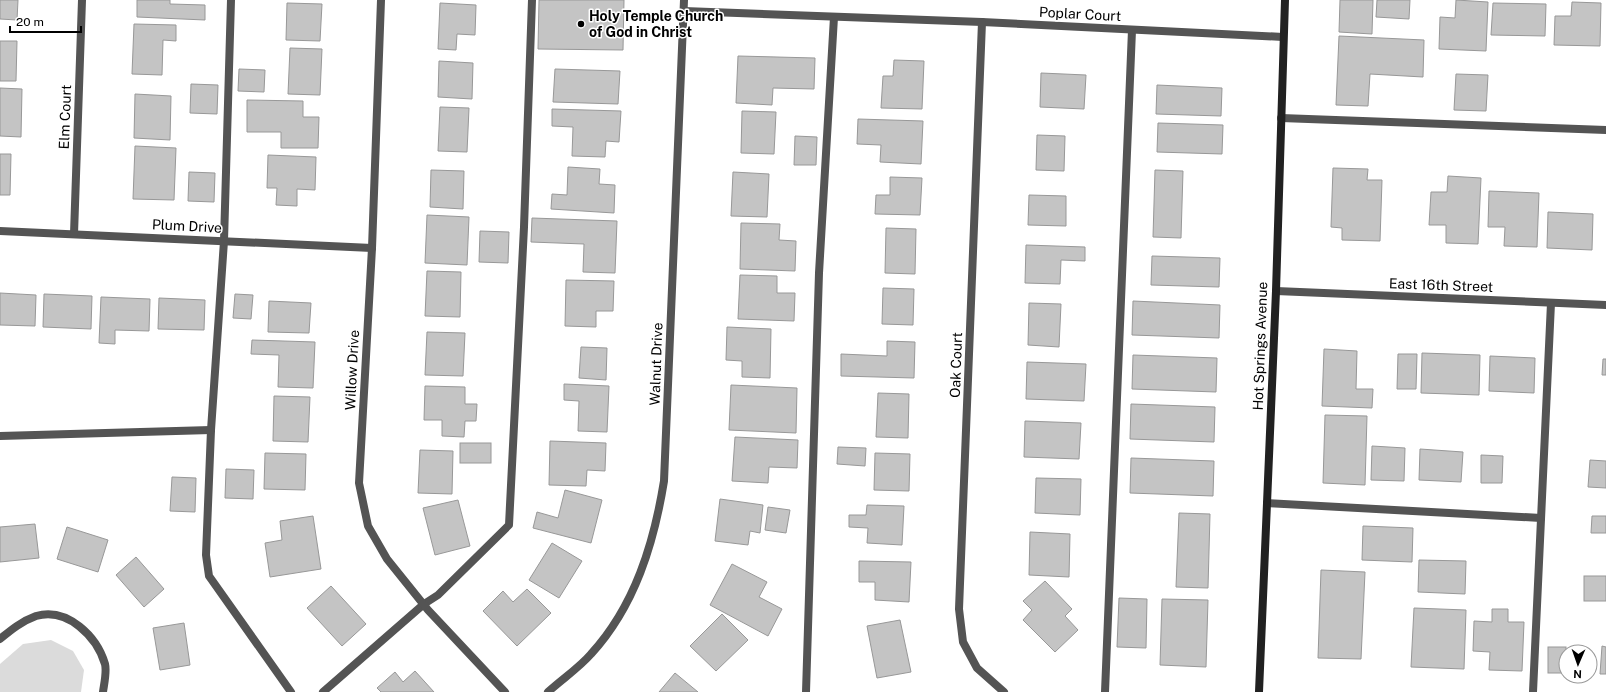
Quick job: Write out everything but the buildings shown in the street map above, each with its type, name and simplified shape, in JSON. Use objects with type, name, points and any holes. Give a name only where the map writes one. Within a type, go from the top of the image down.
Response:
[{"type":"street","name":"Elm Court","points":[[74,234],[82,0]]},
{"type":"street","points":[[231,0],[224,241],[211,430],[206,555],[209,576],[291,692]]},
{"type":"street","name":"Willow Drive","points":[[381,0],[372,248],[359,483],[368,526],[387,559],[424,604],[505,692]]},
{"type":"street","points":[[323,692],[424,604],[438,595],[509,525],[524,228],[532,0]]},
{"type":"street","name":"Walnut Drive","points":[[548,692],[591,654],[621,615],[642,569],[658,521],[664,481],[684,0]]},
{"type":"street","name":"Hot Springs Avenue","points":[[1259,692],[1276,291],[1285,0]]},
{"type":"street","name":"Poplar Court","points":[[684,11],[982,22],[1283,37]]},
{"type":"street","points":[[806,692],[819,273],[834,17]]},
{"type":"street","name":"Oak Court","points":[[982,22],[959,608],[963,642],[977,668],[1004,692]]},
{"type":"street","points":[[1105,692],[1132,30]]},
{"type":"street","points":[[1281,118],[1606,130]]},
{"type":"street","name":"Plum Drive","points":[[0,231],[372,248]]},
{"type":"street","name":"East 16th Street","points":[[1276,291],[1606,305]]},
{"type":"street","points":[[1533,692],[1551,303]]},
{"type":"street","points":[[0,436],[211,430]]},
{"type":"street","points":[[1267,503],[1541,518]]},
{"type":"street","points":[[0,639],[17,625],[37,616],[58,616],[78,625],[96,644],[105,666],[104,692]]},
{"type":"shaded area","points":[[51,640],[73,651],[84,670],[81,692],[0,692],[0,664],[23,644]]},
{"type":"place","name":"Holy Temple Church of God in Christ","points":[[581,24]]}]
